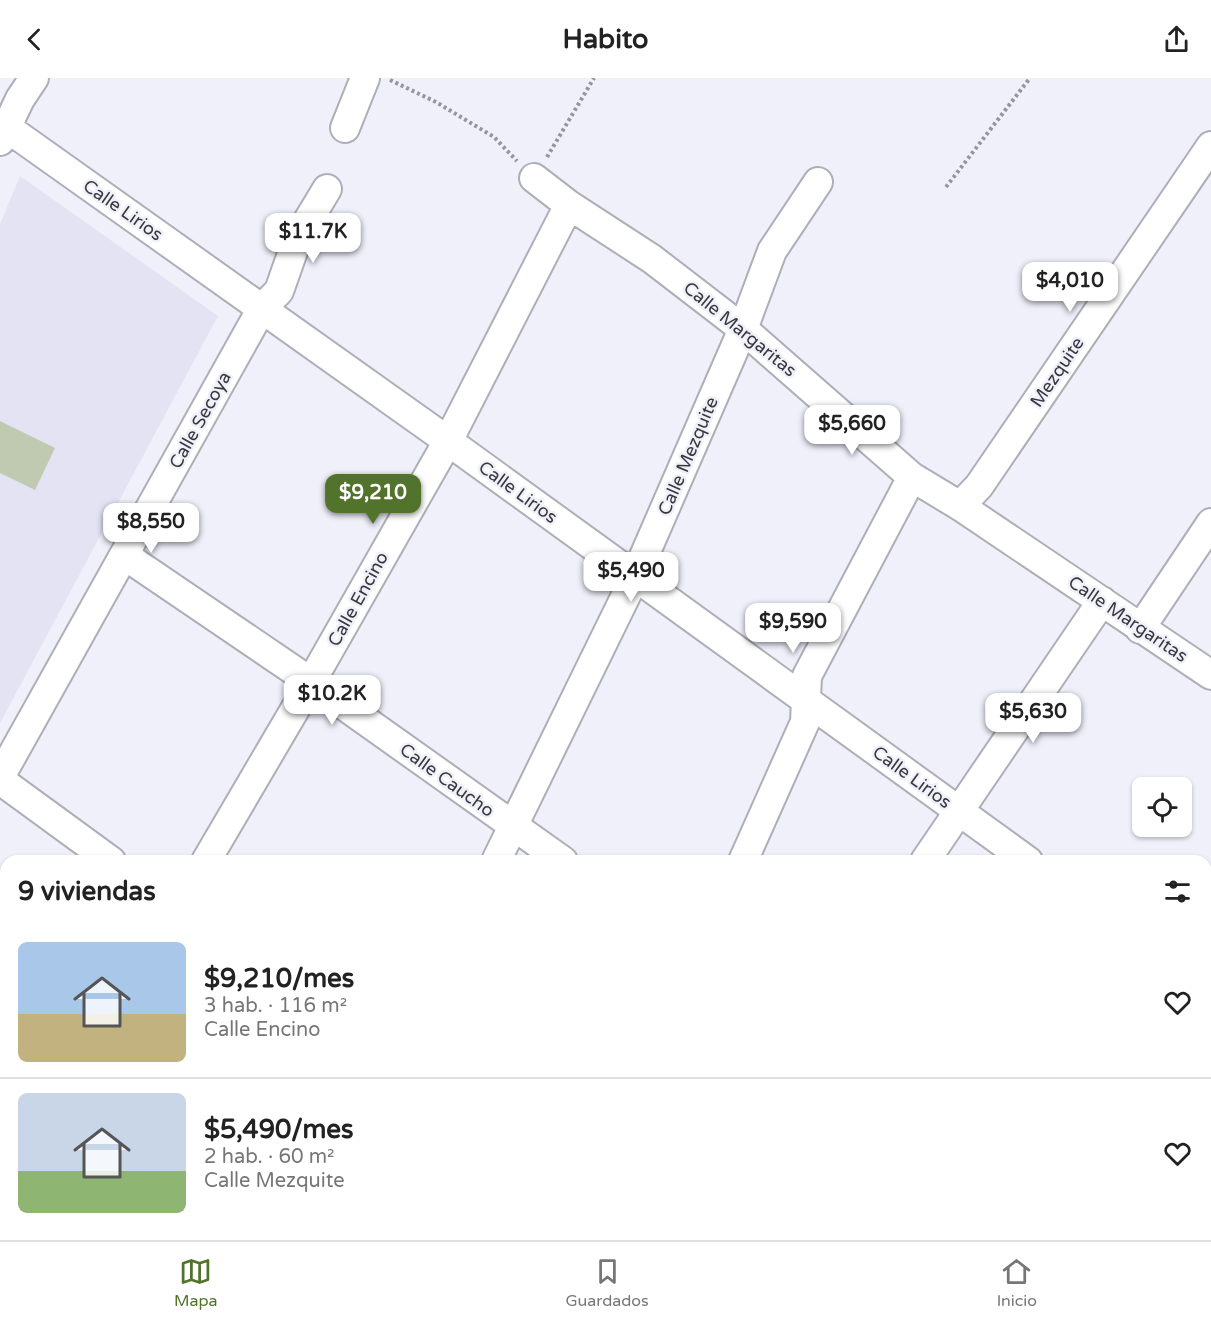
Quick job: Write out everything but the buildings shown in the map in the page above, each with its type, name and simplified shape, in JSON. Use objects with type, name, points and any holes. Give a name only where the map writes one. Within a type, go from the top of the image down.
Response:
[{"type":"street","points":[[3,134],[20,99],[34,78]]},
{"type":"street","points":[[345,128],[365,78]]},
{"type":"street","name":"Calle Lirios","points":[[3,134],[262,308],[1020,855]]},
{"type":"street","name":"Mezquite","points":[[960,506],[979,486],[1211,146]]},
{"type":"street","name":"Calle Margaritas","points":[[534,178],[569,205],[652,259],[743,329],[912,477],[960,506],[1211,675]]},
{"type":"street","name":"Calle Mezquite","points":[[499,855],[635,577],[743,329],[772,251],[818,182]]},
{"type":"street","name":"Calle Secoya","points":[[0,779],[262,308],[279,291],[298,237],[327,189]]},
{"type":"street","name":"Calle Encino","points":[[210,855],[448,441],[569,205]]},
{"type":"street","points":[[746,855],[805,722],[804,699],[807,676],[912,477]]},
{"type":"street","points":[[1140,629],[1211,523]]},
{"type":"street","name":"Calle Caucho","points":[[124,555],[311,682],[554,855]]},
{"type":"street","points":[[929,855],[1102,601]]},
{"type":"street","points":[[0,779],[103,855]]},
{"type":"path","points":[[380,78],[391,80],[436,102],[494,137],[534,178],[594,78]]},
{"type":"path","points":[[946,187],[1030,78]]},
{"type":"shaded area","points":[[20,176],[218,316],[0,723],[0,224]]},
{"type":"green space","points":[[0,421],[55,448],[35,490],[0,473]]}]
